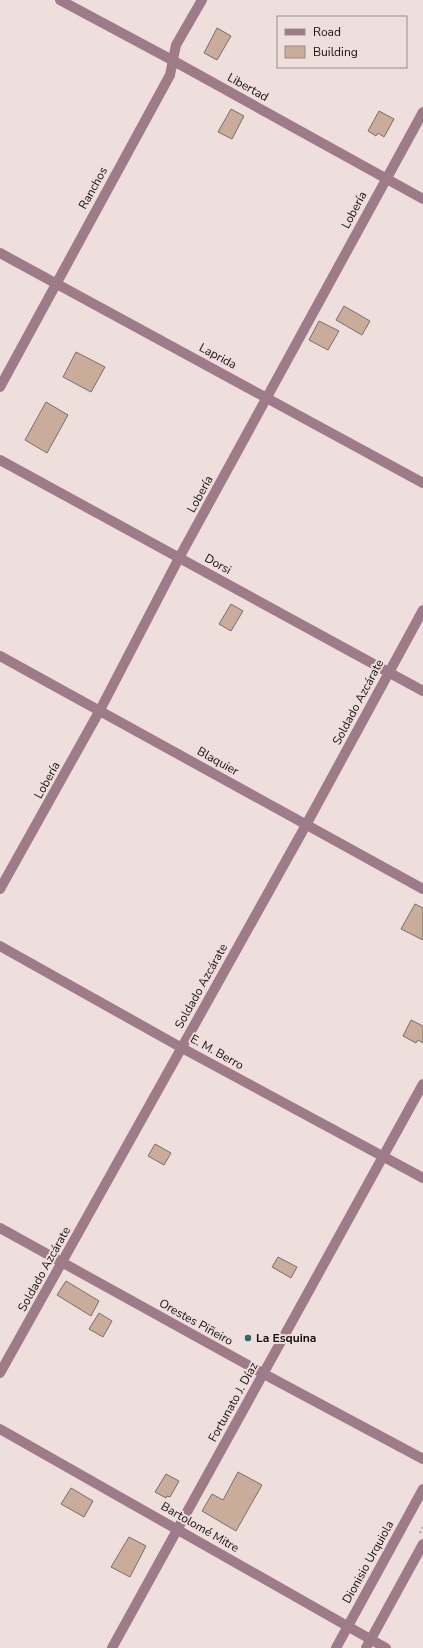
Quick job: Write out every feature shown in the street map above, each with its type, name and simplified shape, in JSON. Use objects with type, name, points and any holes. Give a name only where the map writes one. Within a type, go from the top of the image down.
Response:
[{"type":"street","name":"Libertad","points":[[60,0],[172,60],[423,199]]},
{"type":"street","name":"Ranchos","points":[[0,387],[170,75],[176,45],[202,0]]},
{"type":"street","name":"Lobería","points":[[0,889],[100,710],[179,558],[423,112]]},
{"type":"street","name":"Laprida","points":[[0,253],[423,483]]},
{"type":"street","name":"Dorsi","points":[[0,460],[423,691]]},
{"type":"street","name":"Soldado Azcárate","points":[[0,1373],[306,825],[423,610]]},
{"type":"street","name":"Blaquier","points":[[0,656],[423,889]]},
{"type":"street","name":"E. M. Berro","points":[[0,946],[182,1048],[423,1178]]},
{"type":"street","name":"Fortunato J. Díaz","points":[[112,1648],[423,1084]]},
{"type":"street","name":"Orestes Piñeiro","points":[[0,1228],[264,1374],[423,1459]]},
{"type":"street","name":"Bartolomé Mitre","points":[[0,1429],[347,1626],[368,1644],[386,1648]]},
{"type":"street","name":"Dionisio Urquiola","points":[[336,1648],[423,1489]]},
{"type":"street","points":[[368,1644],[423,1544]]},
{"type":"building","points":[[217,28],[231,36],[217,60],[204,53]]},
{"type":"building","points":[[231,109],[244,116],[232,139],[218,132]]},
{"type":"building","points":[[379,111],[394,119],[384,137],[378,133],[376,136],[368,131]]},
{"type":"building","points":[[344,306],[370,321],[362,335],[336,320]]},
{"type":"building","points":[[319,321],[339,331],[328,350],[309,340]]},
{"type":"building","points":[[76,352],[105,367],[91,392],[63,377]]},
{"type":"building","points":[[46,402],[68,415],[47,453],[25,440]]},
{"type":"building","points":[[231,604],[243,611],[231,631],[219,624]]},
{"type":"building","points":[[415,904],[423,908],[423,940],[401,929]]},
{"type":"building","points":[[411,1020],[423,1026],[423,1043],[418,1040],[416,1043],[403,1036]]},
{"type":"building","points":[[155,1144],[171,1153],[164,1165],[148,1156]]},
{"type":"building","points":[[278,1257],[297,1267],[291,1278],[272,1267]]},
{"type":"building","points":[[66,1281],[99,1301],[91,1316],[57,1295]]},
{"type":"building","points":[[99,1313],[112,1321],[103,1337],[89,1329]]},
{"type":"building","points":[[238,1472],[262,1485],[236,1531],[202,1511],[212,1494],[223,1500]]},
{"type":"building","points":[[166,1474],[179,1481],[170,1497],[167,1496],[166,1498],[155,1492]]},
{"type":"building","points":[[71,1488],[93,1501],[84,1517],[61,1504]]},
{"type":"building","points":[[129,1537],[146,1546],[130,1577],[111,1567]]},
{"type":"place","name":"La Esquina","points":[[248,1338]]}]
